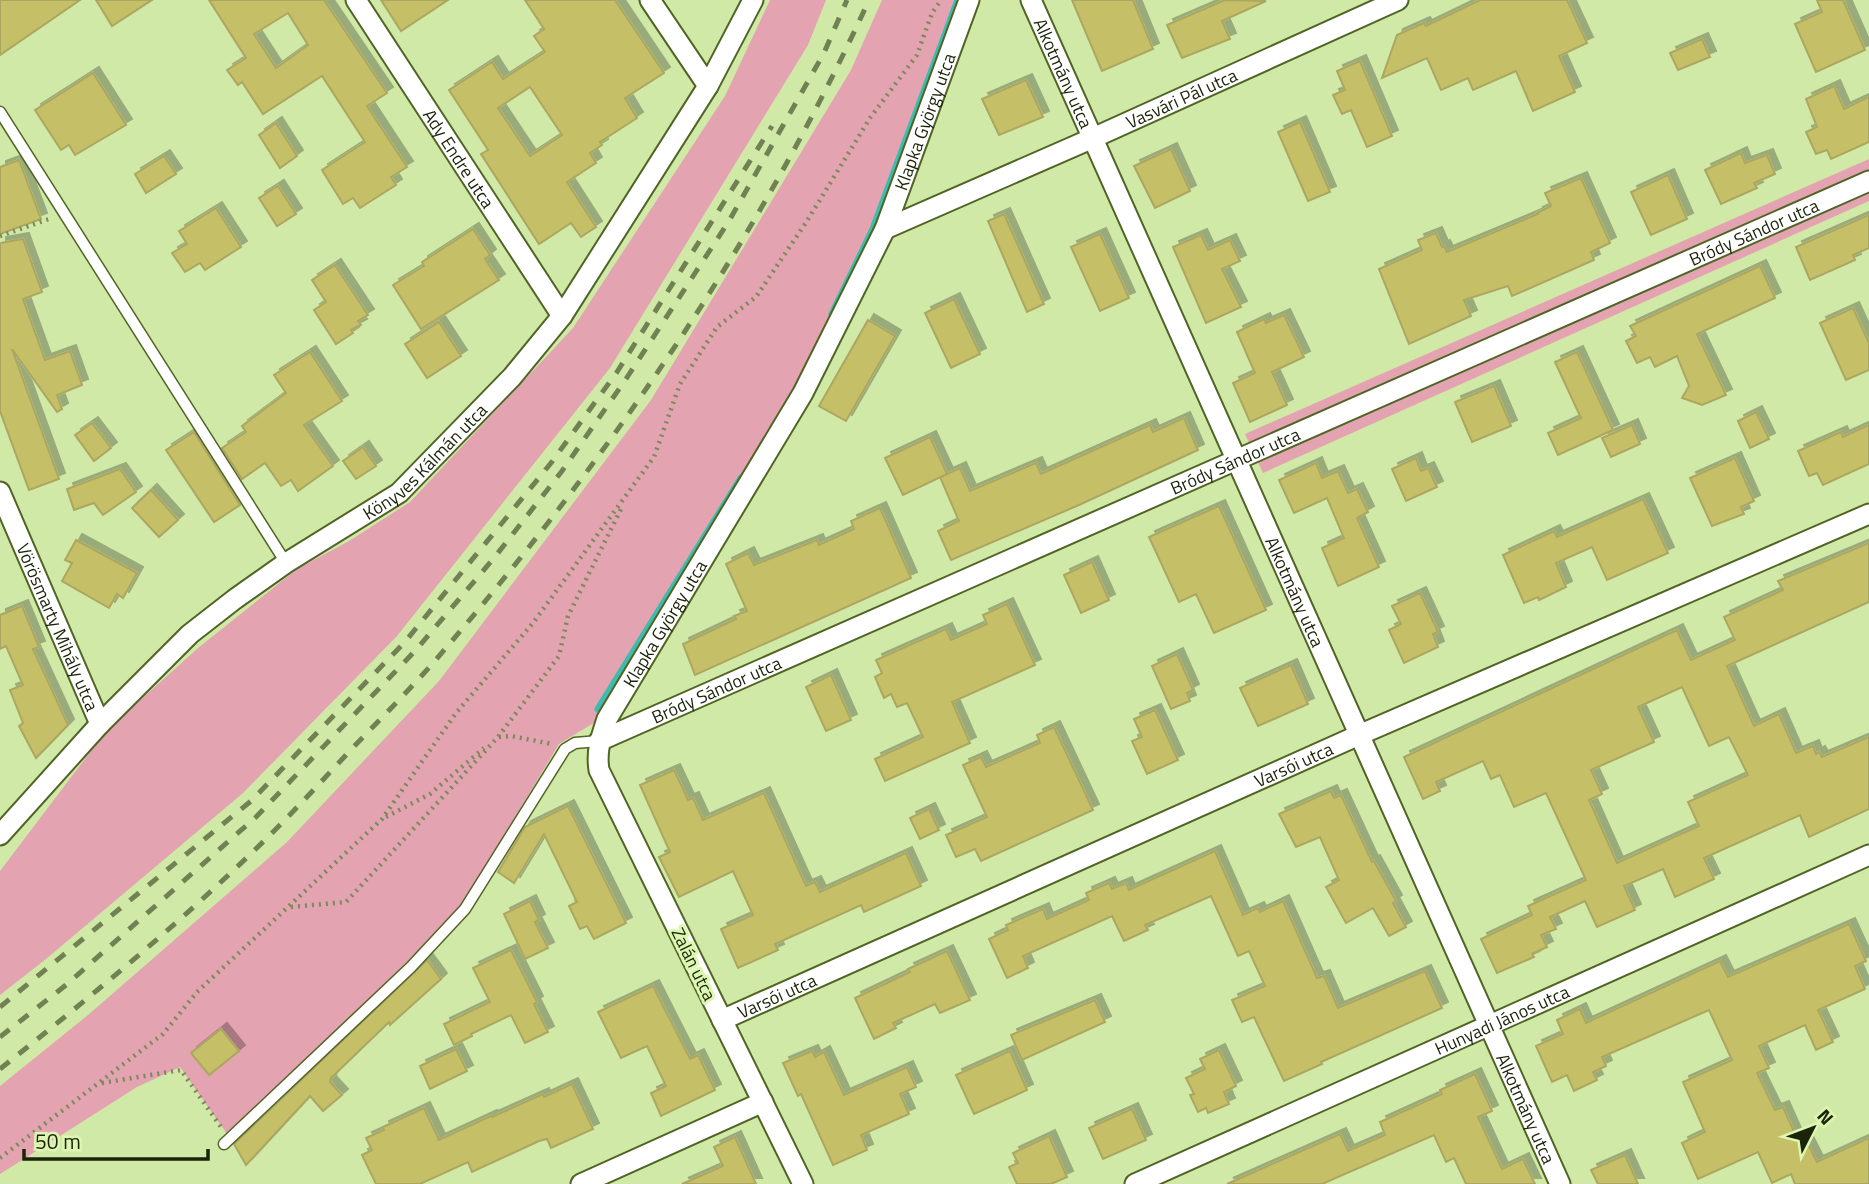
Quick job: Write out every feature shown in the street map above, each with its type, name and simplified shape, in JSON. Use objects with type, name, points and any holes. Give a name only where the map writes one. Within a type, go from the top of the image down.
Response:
[{"type":"street","name":"Ady Endre utca","points":[[356,0],[562,316]]},
{"type":"street","points":[[650,0],[708,86]]},
{"type":"street","name":"Könyves Kálmán utca","points":[[0,835],[100,724],[190,634],[286,563],[399,493],[512,377],[562,316],[708,86],[753,0]]},
{"type":"street","name":"Klapka György utca","points":[[599,741],[607,719],[803,393],[885,229],[970,0]]},
{"type":"street","name":"Alkotmány utca","points":[[1031,0],[1560,1184]]},
{"type":"street","name":"Vasvári Pál utca","points":[[885,229],[1398,0]]},
{"type":"street","name":"Bródy Sándor utca","points":[[599,741],[1869,181]]},
{"type":"street","name":"Vörösmarty Mihály utca","points":[[0,492],[100,724]]},
{"type":"street","name":"Varsói utca","points":[[722,1020],[1359,735],[1869,514]]},
{"type":"street","name":"Zalán utca","points":[[599,741],[599,770],[803,1184]]},
{"type":"street","name":"Hunyadi János utca","points":[[1135,1184],[1869,855]]},
{"type":"street","points":[[582,1184],[762,1102]]},
{"type":"lane","points":[[0,113],[286,563]]},
{"type":"lane","points":[[227,1141],[411,967],[466,909],[565,750],[575,743],[599,741]]},
{"type":"path","points":[[0,1158],[163,1034],[197,992],[382,819],[456,713],[533,623],[654,457],[680,384],[717,327],[756,297],[807,221],[870,118],[917,55],[936,0]]},
{"type":"path","points":[[932,13],[941,0]]},
{"type":"path","points":[[0,236],[57,216]]},
{"type":"path","points":[[290,907],[346,902],[498,737],[559,656],[568,616],[628,494]]},
{"type":"path","points":[[382,819],[430,794],[498,737],[546,741],[565,750]]},
{"type":"path","points":[[99,1084],[181,1070],[227,1141]]},
{"type":"shaded area","points":[[770,0],[826,0],[808,45],[610,368],[397,636],[243,793],[0,995],[0,871],[106,731],[198,648],[297,569],[349,541],[410,502],[573,328],[725,96]]},
{"type":"shaded area","points":[[882,0],[965,0],[878,220],[797,393],[597,721],[559,744],[461,907],[407,964],[227,1134],[180,1067],[137,1087],[0,1174],[0,1086],[88,1015],[287,842],[439,681],[651,400],[851,70]]},
{"type":"shaded area","points":[[1869,159],[1869,201],[1263,473],[1245,434]]},
{"type":"building","points":[[0,0],[80,0],[0,55]]},
{"type":"building","points":[[96,0],[152,0],[112,26]]},
{"type":"building","points":[[209,0],[324,0],[387,93],[367,106],[407,167],[391,177],[396,185],[360,208],[353,198],[343,204],[322,170],[365,142],[322,76],[263,114],[242,82],[238,85],[227,70],[246,58]],"holes":[[[288,13],[308,45],[276,68],[254,34]]]},
{"type":"building","points":[[381,0],[448,0],[401,31]]},
{"type":"building","points":[[525,0],[615,0],[664,73],[625,98],[637,118],[600,142],[602,145],[590,153],[596,163],[567,182],[596,227],[581,237],[571,223],[539,244],[481,154],[488,150],[449,90],[492,62],[503,79],[545,52],[534,36],[544,29]],"holes":[[[530,87],[562,135],[530,156],[498,108]]]},
{"type":"building","points":[[1072,0],[1133,0],[1153,49],[1102,71]]},
{"type":"building","points":[[1225,0],[1266,1],[1222,21],[1230,39],[1182,58],[1167,25]]},
{"type":"building","points":[[1480,0],[1567,0],[1587,43],[1559,56],[1575,92],[1533,111],[1516,71],[1473,90],[1468,78],[1441,90],[1427,58],[1382,78],[1397,35],[1424,23],[1426,26]]},
{"type":"building","points":[[1817,0],[1843,0],[1865,50],[1816,72],[1795,24],[1822,12]]},
{"type":"building","points":[[1702,39],[1710,57],[1678,70],[1670,53]]},
{"type":"building","points":[[1360,61],[1392,136],[1367,147],[1351,110],[1342,114],[1333,95],[1345,90],[1337,71]]},
{"type":"building","points":[[93,73],[126,125],[75,155],[69,145],[61,150],[35,110]]},
{"type":"building","points":[[1026,80],[1043,117],[999,135],[982,99]]},
{"type":"building","points":[[1834,86],[1844,109],[1869,97],[1869,142],[1831,159],[1827,150],[1816,154],[1806,132],[1817,127],[1806,99]]},
{"type":"building","points":[[1300,122],[1330,192],[1308,201],[1278,132]]},
{"type":"building","points":[[276,123],[297,156],[280,168],[259,135]]},
{"type":"building","points":[[1171,149],[1190,191],[1155,208],[1134,166]]},
{"type":"building","points":[[1741,153],[1745,163],[1767,155],[1775,174],[1754,183],[1757,188],[1721,204],[1705,170]]},
{"type":"building","points":[[164,156],[176,174],[146,193],[135,174]]},
{"type":"building","points":[[19,160],[41,219],[0,234],[0,167]]},
{"type":"building","points":[[1668,175],[1687,219],[1651,235],[1631,192]]},
{"type":"building","points":[[1581,178],[1610,243],[1591,252],[1594,260],[1512,296],[1508,286],[1464,300],[1471,316],[1409,344],[1379,269],[1422,250],[1418,240],[1436,233],[1447,252],[1538,214],[1551,206],[1545,193]]},
{"type":"building","points":[[278,186],[296,214],[277,226],[259,198]]},
{"type":"building","points":[[216,208],[241,247],[205,270],[200,263],[185,272],[172,253],[187,244],[179,231]]},
{"type":"building","points":[[1004,214],[1044,304],[1027,312],[988,221]]},
{"type":"building","points":[[1869,215],[1869,248],[1853,255],[1855,260],[1810,280],[1796,247]]},
{"type":"building","points":[[473,229],[490,255],[485,259],[499,280],[421,329],[393,285],[424,266],[422,262]]},
{"type":"building","points":[[1100,234],[1129,298],[1100,311],[1071,247]]},
{"type":"building","points":[[1201,235],[1208,250],[1230,240],[1240,261],[1222,269],[1241,307],[1206,323],[1173,247]]},
{"type":"building","points":[[23,239],[42,292],[23,299],[45,360],[70,351],[82,385],[57,395],[62,409],[57,412],[12,349],[59,479],[29,490],[0,411],[0,243]]},
{"type":"building","points":[[335,265],[368,315],[358,321],[361,325],[351,330],[353,333],[336,344],[314,310],[326,302],[312,280]]},
{"type":"building","points":[[1760,266],[1775,298],[1697,334],[1726,395],[1702,405],[1682,398],[1689,386],[1677,356],[1655,367],[1650,357],[1637,363],[1626,341],[1636,336],[1630,326]]},
{"type":"building","points":[[954,299],[980,354],[951,368],[925,313]]},
{"type":"building","points":[[1853,308],[1869,343],[1869,370],[1846,380],[1820,323]]},
{"type":"building","points":[[1284,315],[1304,357],[1272,372],[1287,405],[1250,422],[1233,383],[1255,373],[1237,332],[1264,319],[1266,323]]},
{"type":"building","points":[[868,320],[895,336],[846,421],[819,406]]},
{"type":"building","points":[[439,322],[461,356],[427,378],[405,344]]},
{"type":"building","points":[[310,352],[342,401],[304,425],[333,466],[298,491],[291,480],[281,486],[265,463],[242,479],[222,448],[246,432],[242,426],[286,393],[274,375]]},
{"type":"building","points":[[1577,352],[1613,430],[1558,455],[1548,433],[1581,418],[1555,362]]},
{"type":"building","points":[[1494,386],[1511,426],[1472,442],[1455,402]]},
{"type":"building","points":[[1756,412],[1769,439],[1750,448],[1738,421]]},
{"type":"building","points":[[1184,418],[1198,450],[951,560],[938,531],[959,521],[940,477],[960,468],[970,491],[1036,463],[1041,474],[1150,425],[1153,432]]},
{"type":"building","points":[[92,423],[111,448],[94,461],[75,435]]},
{"type":"building","points":[[1632,425],[1640,444],[1611,457],[1602,438]]},
{"type":"building","points":[[1869,425],[1869,464],[1823,485],[1817,473],[1809,476],[1798,451],[1841,432],[1843,437]]},
{"type":"building","points":[[194,432],[240,505],[214,522],[166,450]]},
{"type":"building","points":[[930,437],[947,474],[903,495],[885,458]]},
{"type":"building","points":[[363,447],[376,466],[356,479],[343,461]]},
{"type":"building","points":[[1416,458],[1421,471],[1428,468],[1437,487],[1406,501],[1392,469]]},
{"type":"building","points":[[1735,458],[1754,501],[1741,507],[1744,514],[1712,526],[1690,478]]},
{"type":"building","points":[[1316,463],[1322,478],[1338,471],[1348,493],[1357,489],[1368,512],[1357,518],[1379,567],[1338,586],[1322,548],[1344,538],[1327,498],[1294,513],[1279,480]]},
{"type":"building","points":[[120,469],[136,492],[103,515],[94,503],[74,510],[67,489]]},
{"type":"building","points":[[151,490],[178,520],[159,537],[132,508]]},
{"type":"building","points":[[1643,499],[1668,553],[1607,580],[1592,547],[1556,563],[1566,587],[1539,600],[1538,597],[1524,603],[1503,555],[1554,531],[1557,537]]},
{"type":"building","points":[[1219,506],[1266,610],[1214,633],[1196,594],[1179,602],[1149,537]]},
{"type":"building","points":[[880,508],[911,578],[695,675],[683,644],[747,611],[726,564],[748,553],[754,565],[817,540],[819,545],[854,529],[851,521]]},
{"type":"building","points":[[76,540],[137,573],[123,598],[117,594],[109,608],[62,581],[72,563],[65,560]]},
{"type":"building","points":[[1869,543],[1869,602],[1727,666],[1754,726],[1779,714],[1796,753],[1813,746],[1816,754],[1819,752],[1822,757],[1869,737],[1869,809],[1809,837],[1800,815],[1704,858],[1714,879],[1675,897],[1663,869],[1624,886],[1635,910],[1597,927],[1585,901],[1550,917],[1556,929],[1541,935],[1547,947],[1532,954],[1534,957],[1497,973],[1481,939],[1532,915],[1528,906],[1586,880],[1546,793],[1514,807],[1500,775],[1491,779],[1483,761],[1436,782],[1440,791],[1423,799],[1404,757],[1677,630],[1691,660],[1735,640],[1724,617],[1783,590],[1778,581]],"holes":[[[1682,687],[1709,746],[1729,737],[1748,775],[1688,802],[1699,826],[1617,863],[1589,800],[1602,794],[1591,770],[1654,742],[1638,707]]]},
{"type":"building","points":[[1092,562],[1109,600],[1081,613],[1064,575]]},
{"type":"building","points":[[1420,593],[1438,632],[1433,634],[1438,647],[1404,663],[1389,630],[1401,624],[1392,606]]},
{"type":"building","points":[[1007,604],[1035,665],[952,702],[970,743],[885,781],[875,759],[923,737],[907,703],[897,707],[891,694],[884,698],[875,677],[882,673],[876,660],[946,629],[951,640],[987,624],[983,615]]},
{"type":"building","points":[[22,606],[39,647],[33,649],[68,725],[36,758],[19,726],[23,723],[10,690],[23,685],[6,646],[0,649],[0,615]]},
{"type":"building","points":[[1177,654],[1193,690],[1187,693],[1190,701],[1171,709],[1152,666]]},
{"type":"building","points":[[1291,665],[1308,704],[1258,726],[1240,688]]},
{"type":"building","points":[[831,675],[851,720],[826,731],[806,687]]},
{"type":"building","points":[[1155,710],[1178,760],[1147,774],[1132,741],[1142,737],[1134,719]]},
{"type":"building","points":[[1054,727],[1093,810],[981,861],[975,849],[956,857],[946,835],[987,817],[963,765],[981,757],[986,767],[1040,743],[1037,735]]},
{"type":"building","points":[[674,770],[688,800],[693,798],[703,820],[764,793],[806,886],[815,882],[820,892],[906,853],[921,886],[864,912],[861,905],[775,944],[778,950],[738,968],[721,929],[753,915],[733,871],[679,897],[659,857],[670,852],[640,785]]},
{"type":"building","points":[[1331,791],[1334,798],[1341,795],[1372,862],[1374,861],[1396,901],[1393,903],[1406,927],[1389,936],[1373,908],[1346,923],[1326,887],[1339,880],[1320,837],[1296,847],[1279,814]]},
{"type":"building","points":[[568,806],[626,923],[594,939],[587,926],[580,929],[569,906],[577,902],[544,834],[514,883],[498,872],[525,827]]},
{"type":"building","points":[[929,809],[939,830],[920,839],[910,818]]},
{"type":"building","points":[[1215,851],[1243,915],[1258,908],[1260,912],[1283,901],[1317,978],[1324,976],[1338,1008],[1425,971],[1442,1008],[1284,1081],[1254,1017],[1242,1022],[1232,1000],[1265,986],[1249,951],[1238,956],[1211,896],[1145,925],[1148,930],[1124,941],[1112,916],[1023,956],[1028,968],[1007,978],[989,939],[1008,930],[1006,925],[1043,909],[1047,919],[1089,900],[1086,893],[1109,883],[1112,889],[1126,883],[1129,890]]},
{"type":"building","points":[[530,901],[539,920],[535,922],[548,948],[525,959],[504,914]]},
{"type":"building","points":[[1849,924],[1866,961],[1855,966],[1865,989],[1818,1010],[1833,1042],[1816,1050],[1805,1025],[1759,1046],[1769,1068],[1757,1073],[1775,1110],[1783,1107],[1799,1143],[1806,1140],[1817,1162],[1869,1138],[1869,1184],[1795,1184],[1791,1174],[1772,1183],[1758,1152],[1698,1179],[1682,1143],[1705,1132],[1683,1082],[1732,1060],[1709,1010],[1602,1057],[1606,1066],[1593,1072],[1597,1080],[1574,1091],[1567,1075],[1552,1082],[1536,1046],[1563,1034],[1557,1020],[1580,1009],[1586,1023],[1720,961],[1728,977]]},
{"type":"building","points":[[511,950],[537,1002],[534,1004],[548,1032],[525,1043],[511,1015],[454,1045],[444,1024],[490,1002],[473,968]]},
{"type":"building","points":[[947,951],[970,1000],[940,1013],[935,1004],[893,1023],[896,1028],[874,1039],[855,998]]},
{"type":"building","points":[[427,960],[441,979],[390,1025],[389,1022],[331,1078],[330,1082],[342,1095],[323,1111],[310,1096],[246,1165],[234,1144]]},
{"type":"building","points":[[653,986],[690,1059],[698,1055],[715,1090],[661,1116],[651,1093],[666,1086],[647,1046],[621,1058],[598,1012]]},
{"type":"building","points":[[1095,1000],[1105,1022],[1022,1060],[1011,1035]]},
{"type":"building","points":[[221,1029],[239,1051],[209,1075],[191,1053]]},
{"type":"building","points":[[456,1049],[467,1071],[430,1089],[420,1066]]},
{"type":"building","points":[[1219,1050],[1236,1086],[1224,1092],[1229,1104],[1208,1113],[1206,1108],[1198,1112],[1190,1095],[1194,1094],[1186,1078],[1205,1069],[1200,1059]]},
{"type":"building","points":[[812,1051],[815,1057],[824,1052],[844,1095],[907,1067],[916,1087],[900,1094],[909,1114],[861,1135],[867,1150],[833,1165],[801,1094],[798,1096],[783,1063]]},
{"type":"building","points":[[1010,1051],[1027,1090],[974,1114],[956,1075]]},
{"type":"building","points":[[1475,1074],[1492,1111],[1478,1117],[1502,1169],[1523,1159],[1535,1184],[1466,1184],[1454,1158],[1446,1162],[1434,1135],[1322,1184],[1227,1184],[1340,1134],[1348,1151],[1385,1135],[1380,1122],[1442,1094],[1440,1090]]},
{"type":"building","points":[[572,1084],[593,1129],[551,1148],[547,1139],[539,1141],[472,1172],[468,1162],[420,1184],[376,1184],[362,1155],[372,1150],[366,1138],[424,1108],[439,1140]]},
{"type":"building","points":[[1132,1109],[1146,1140],[1103,1159],[1089,1128]]},
{"type":"building","points":[[1049,1136],[1067,1177],[1051,1184],[1017,1184],[1009,1167],[1018,1163],[1013,1153]]},
{"type":"building","points":[[735,1137],[756,1184],[682,1184],[723,1166],[714,1147]]},
{"type":"building","points":[[1625,1155],[1638,1184],[1598,1184],[1591,1170]]},
{"type":"waterway","points":[[832,314],[873,229],[958,0]]},
{"type":"waterway","points":[[598,709],[741,478]]},
{"type":"railway","points":[[0,1037],[66,985],[256,817],[415,651],[494,558],[562,471],[626,379],[729,221],[824,53],[847,0]]},
{"type":"railway","points":[[0,1069],[138,956],[269,836],[422,675],[497,587],[559,509],[675,347],[779,177],[869,0]]},
{"type":"railway","points":[[0,1007],[251,801],[404,643],[551,463],[617,372],[772,126]]}]
